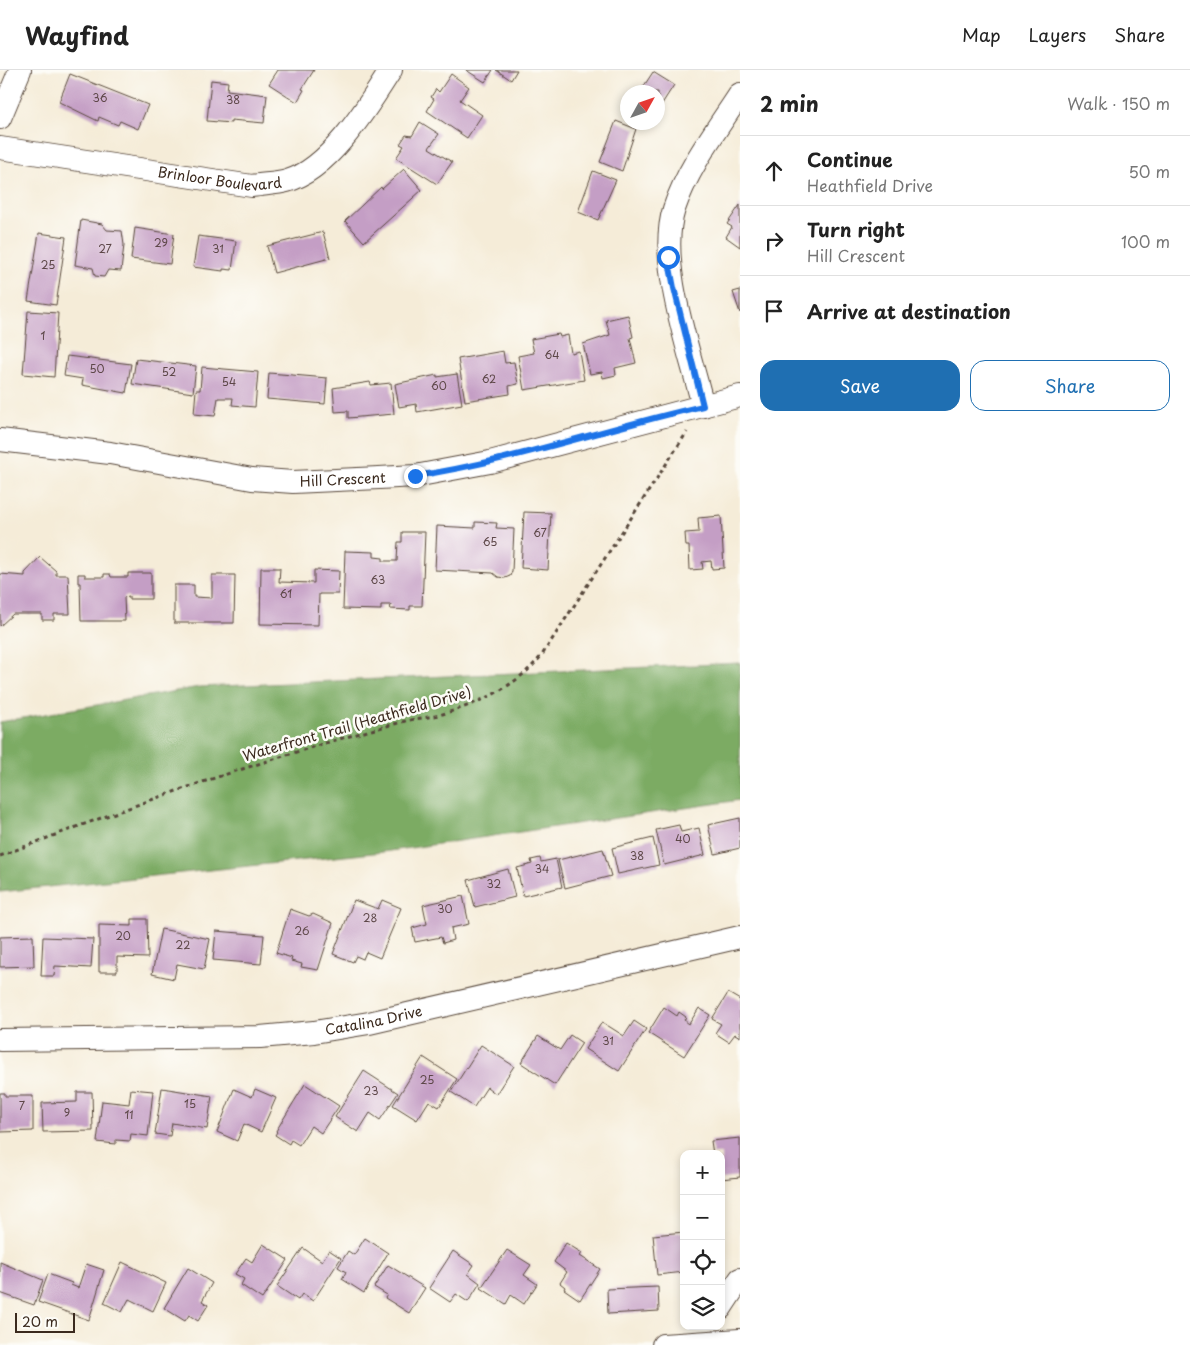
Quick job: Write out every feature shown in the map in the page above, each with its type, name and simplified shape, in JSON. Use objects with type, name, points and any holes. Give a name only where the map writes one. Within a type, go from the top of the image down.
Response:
[{"type":"street","points":[[0,118],[20,70]]},
{"type":"street","name":"Brinloor Boulevard","points":[[0,148],[252,186],[287,181],[310,171],[353,128],[390,70]]},
{"type":"street","points":[[703,406],[674,288],[668,257],[668,238],[673,211],[682,188],[696,162],[740,94]]},
{"type":"street","name":"Hill Crescent","points":[[0,440],[110,453],[252,479],[293,482],[415,476],[490,462],[740,396]]},
{"type":"street","name":"Catalina Drive","points":[[0,1040],[260,1037],[314,1032],[368,1023],[740,937]]},
{"type":"street","points":[[725,1302],[740,1279]]},
{"type":"street","points":[[663,1345],[703,1334],[740,1340]]},
{"type":"path","name":"Waterfront Trail (Heathfield Drive)","points":[[0,856],[167,794],[254,765],[404,721],[438,715],[465,707],[503,690],[528,672],[542,655],[703,406]]},
{"type":"green space","points":[[740,663],[740,800],[383,852],[0,892],[0,722],[199,687]]},
{"type":"building","points":[[278,70],[314,70],[302,89],[304,90],[297,102],[269,84]]},
{"type":"building","points":[[466,70],[493,70],[485,82]]},
{"type":"building","points":[[496,70],[517,70],[511,80]]},
{"type":"building","points":[[653,72],[674,85],[665,99],[665,85],[645,85]]},
{"type":"building","points":[[70,74],[148,105],[138,129],[120,121],[118,125],[99,117],[98,121],[59,102]]},
{"type":"building","points":[[451,74],[469,87],[460,100],[482,115],[467,138],[427,111],[434,99],[431,97],[436,89],[439,92]]},
{"type":"building","points":[[211,80],[228,82],[227,90],[267,95],[264,123],[231,120],[231,123],[207,121]]},
{"type":"building","points":[[616,121],[620,123],[620,130],[636,130],[622,171],[600,162]]},
{"type":"building","points":[[420,122],[439,134],[429,148],[452,162],[437,184],[396,158],[404,146],[400,144],[406,135],[412,136]]},
{"type":"building","points":[[404,169],[422,190],[364,242],[345,221],[381,187],[382,189]]},
{"type":"building","points":[[593,171],[616,180],[598,220],[578,212]]},
{"type":"building","points":[[740,205],[740,247],[726,237],[732,227],[727,224]]},
{"type":"building","points":[[81,220],[102,224],[107,230],[122,231],[124,245],[121,271],[108,270],[104,277],[95,276],[93,268],[75,265]]},
{"type":"building","points":[[135,228],[174,234],[170,264],[131,259]]},
{"type":"building","points":[[323,232],[330,258],[274,273],[267,246]]},
{"type":"building","points":[[39,233],[66,237],[56,305],[28,301]]},
{"type":"building","points":[[198,236],[236,241],[232,270],[223,269],[223,271],[193,267]]},
{"type":"building","points":[[740,290],[740,313],[733,292]]},
{"type":"building","points":[[28,311],[58,313],[54,377],[23,374]]},
{"type":"building","points":[[628,315],[633,337],[630,338],[636,363],[615,368],[616,375],[603,378],[602,372],[590,374],[583,344],[610,335],[606,320]]},
{"type":"building","points":[[559,334],[560,337],[568,335],[571,353],[579,351],[584,380],[524,390],[518,356],[534,353],[531,339]]},
{"type":"building","points":[[503,351],[505,363],[514,362],[518,384],[509,386],[510,394],[465,401],[458,359]]},
{"type":"building","points":[[67,356],[131,364],[126,393],[82,385],[83,379],[64,376]]},
{"type":"building","points":[[136,359],[196,366],[193,393],[132,384]]},
{"type":"building","points":[[202,367],[258,372],[255,407],[232,405],[233,398],[218,398],[215,416],[194,414],[196,390],[200,390]]},
{"type":"building","points":[[269,373],[327,378],[325,404],[267,399]]},
{"type":"building","points":[[457,374],[462,404],[417,412],[416,404],[399,407],[395,384],[437,375],[437,377]]},
{"type":"building","points":[[370,382],[371,385],[391,383],[394,414],[348,418],[348,411],[335,412],[333,388]]},
{"type":"building","points":[[524,512],[551,513],[548,570],[521,568]]},
{"type":"building","points":[[721,516],[724,568],[712,569],[711,561],[702,562],[703,569],[690,570],[689,546],[686,546],[685,533],[699,532],[698,518]]},
{"type":"building","points":[[475,522],[497,523],[496,528],[514,529],[512,571],[510,576],[505,578],[498,577],[493,573],[435,570],[437,526],[475,528]]},
{"type":"building","points":[[402,532],[425,532],[422,606],[410,606],[410,610],[390,609],[391,605],[381,605],[381,610],[343,609],[345,551],[374,552],[374,557],[383,558],[383,561],[397,561],[398,542],[402,542]]},
{"type":"building","points":[[40,557],[56,571],[56,575],[68,575],[70,614],[54,614],[54,620],[42,620],[42,614],[13,614],[0,626],[0,574],[25,576],[25,573]]},
{"type":"building","points":[[261,568],[280,568],[279,582],[314,583],[314,570],[339,571],[338,594],[319,594],[318,625],[260,624]]},
{"type":"building","points":[[128,573],[151,573],[151,599],[129,599],[129,596],[124,597],[125,621],[81,621],[78,574],[85,574],[85,577],[104,577],[104,574],[110,574],[111,577],[128,577]]},
{"type":"building","points":[[212,575],[235,575],[234,623],[174,623],[174,585],[194,585],[194,597],[212,598]]},
{"type":"building","points":[[740,818],[740,848],[715,854],[708,825]]},
{"type":"building","points":[[679,825],[681,832],[699,828],[705,855],[664,865],[656,830]]},
{"type":"building","points":[[653,838],[659,865],[618,874],[612,848]]},
{"type":"building","points":[[603,849],[611,876],[565,888],[558,860]]},
{"type":"building","points":[[540,858],[541,862],[556,859],[562,887],[523,896],[517,868],[532,864],[531,860]]},
{"type":"building","points":[[508,869],[515,897],[475,907],[468,880]]},
{"type":"building","points":[[463,896],[469,924],[451,928],[453,940],[443,943],[441,937],[415,942],[412,928],[427,924],[423,905]]},
{"type":"building","points":[[354,900],[378,909],[382,900],[401,908],[380,958],[366,952],[363,959],[356,956],[353,962],[333,954]]},
{"type":"building","points":[[290,909],[309,916],[313,914],[333,923],[318,970],[301,967],[302,964],[291,961],[292,958],[276,953]]},
{"type":"building","points":[[132,919],[147,919],[148,958],[117,957],[117,972],[99,972],[99,925],[132,926]]},
{"type":"building","points":[[161,929],[210,939],[204,969],[177,964],[174,979],[152,974]]},
{"type":"building","points":[[216,931],[264,935],[261,964],[213,960]]},
{"type":"building","points":[[33,936],[34,966],[0,967],[0,937]]},
{"type":"building","points":[[43,937],[93,939],[91,968],[55,966],[54,976],[41,976]]},
{"type":"building","points":[[728,993],[740,1000],[740,1037],[735,1034],[729,1042],[715,1033],[721,1024],[712,1019]]},
{"type":"building","points":[[664,1007],[677,1016],[679,1012],[686,1017],[684,1020],[689,1024],[699,1008],[710,1015],[684,1056],[648,1033]]},
{"type":"building","points":[[634,1021],[646,1029],[619,1071],[585,1049],[602,1022],[624,1036]]},
{"type":"building","points":[[570,1035],[582,1043],[555,1085],[521,1063],[538,1036],[560,1050]]},
{"type":"building","points":[[481,1045],[514,1066],[496,1094],[487,1087],[474,1107],[451,1092]]},
{"type":"building","points":[[423,1057],[457,1079],[439,1107],[429,1101],[417,1120],[393,1105]]},
{"type":"building","points":[[364,1071],[398,1093],[380,1120],[370,1113],[358,1132],[335,1117]]},
{"type":"building","points":[[305,1084],[339,1106],[321,1133],[311,1126],[299,1145],[291,1140],[289,1144],[275,1135],[276,1131]]},
{"type":"building","points":[[162,1088],[212,1096],[207,1129],[172,1123],[170,1136],[155,1134]]},
{"type":"building","points":[[131,1089],[153,1091],[148,1136],[131,1134],[130,1141],[116,1140],[116,1144],[97,1142],[102,1101],[129,1104]]},
{"type":"building","points":[[234,1089],[252,1097],[255,1089],[276,1098],[261,1132],[244,1124],[237,1141],[217,1132]]},
{"type":"building","points":[[77,1092],[92,1092],[93,1131],[43,1132],[42,1103],[77,1102]]},
{"type":"building","points":[[0,1093],[5,1093],[5,1096],[33,1096],[33,1131],[0,1132]]},
{"type":"building","points":[[740,1138],[740,1177],[725,1179],[725,1150],[712,1150],[711,1141]]},
{"type":"building","points":[[680,1232],[680,1272],[657,1275],[653,1235]]},
{"type":"building","points":[[365,1238],[388,1253],[364,1293],[342,1279],[346,1272],[338,1267],[348,1251],[354,1255]]},
{"type":"building","points":[[566,1243],[582,1253],[580,1256],[600,1269],[580,1300],[564,1289],[565,1287],[560,1283],[567,1272],[554,1262]]},
{"type":"building","points":[[263,1244],[288,1260],[262,1299],[241,1285],[244,1279],[235,1274],[246,1258],[252,1262]]},
{"type":"building","points":[[303,1248],[322,1261],[329,1250],[341,1258],[313,1301],[302,1294],[298,1300],[277,1286]]},
{"type":"building","points":[[507,1250],[531,1265],[524,1275],[537,1284],[524,1304],[511,1295],[506,1304],[481,1288]]},
{"type":"building","points":[[453,1251],[474,1265],[468,1274],[480,1283],[468,1302],[456,1294],[450,1302],[429,1288]]},
{"type":"building","points":[[0,1262],[43,1280],[34,1305],[0,1293]]},
{"type":"building","points":[[122,1262],[166,1283],[153,1311],[129,1299],[122,1312],[104,1303]]},
{"type":"building","points":[[86,1264],[104,1270],[89,1320],[38,1302],[48,1274],[72,1283],[71,1285],[78,1288]]},
{"type":"building","points":[[388,1265],[425,1288],[409,1313],[385,1298],[387,1295],[374,1287]]},
{"type":"building","points":[[188,1268],[212,1283],[202,1301],[208,1305],[198,1321],[189,1315],[185,1321],[164,1308]]},
{"type":"building","points":[[658,1287],[659,1311],[608,1314],[607,1289]]},
{"type":"route","points":[[415,476],[457,469],[551,448],[664,415],[703,406],[668,257]]}]
